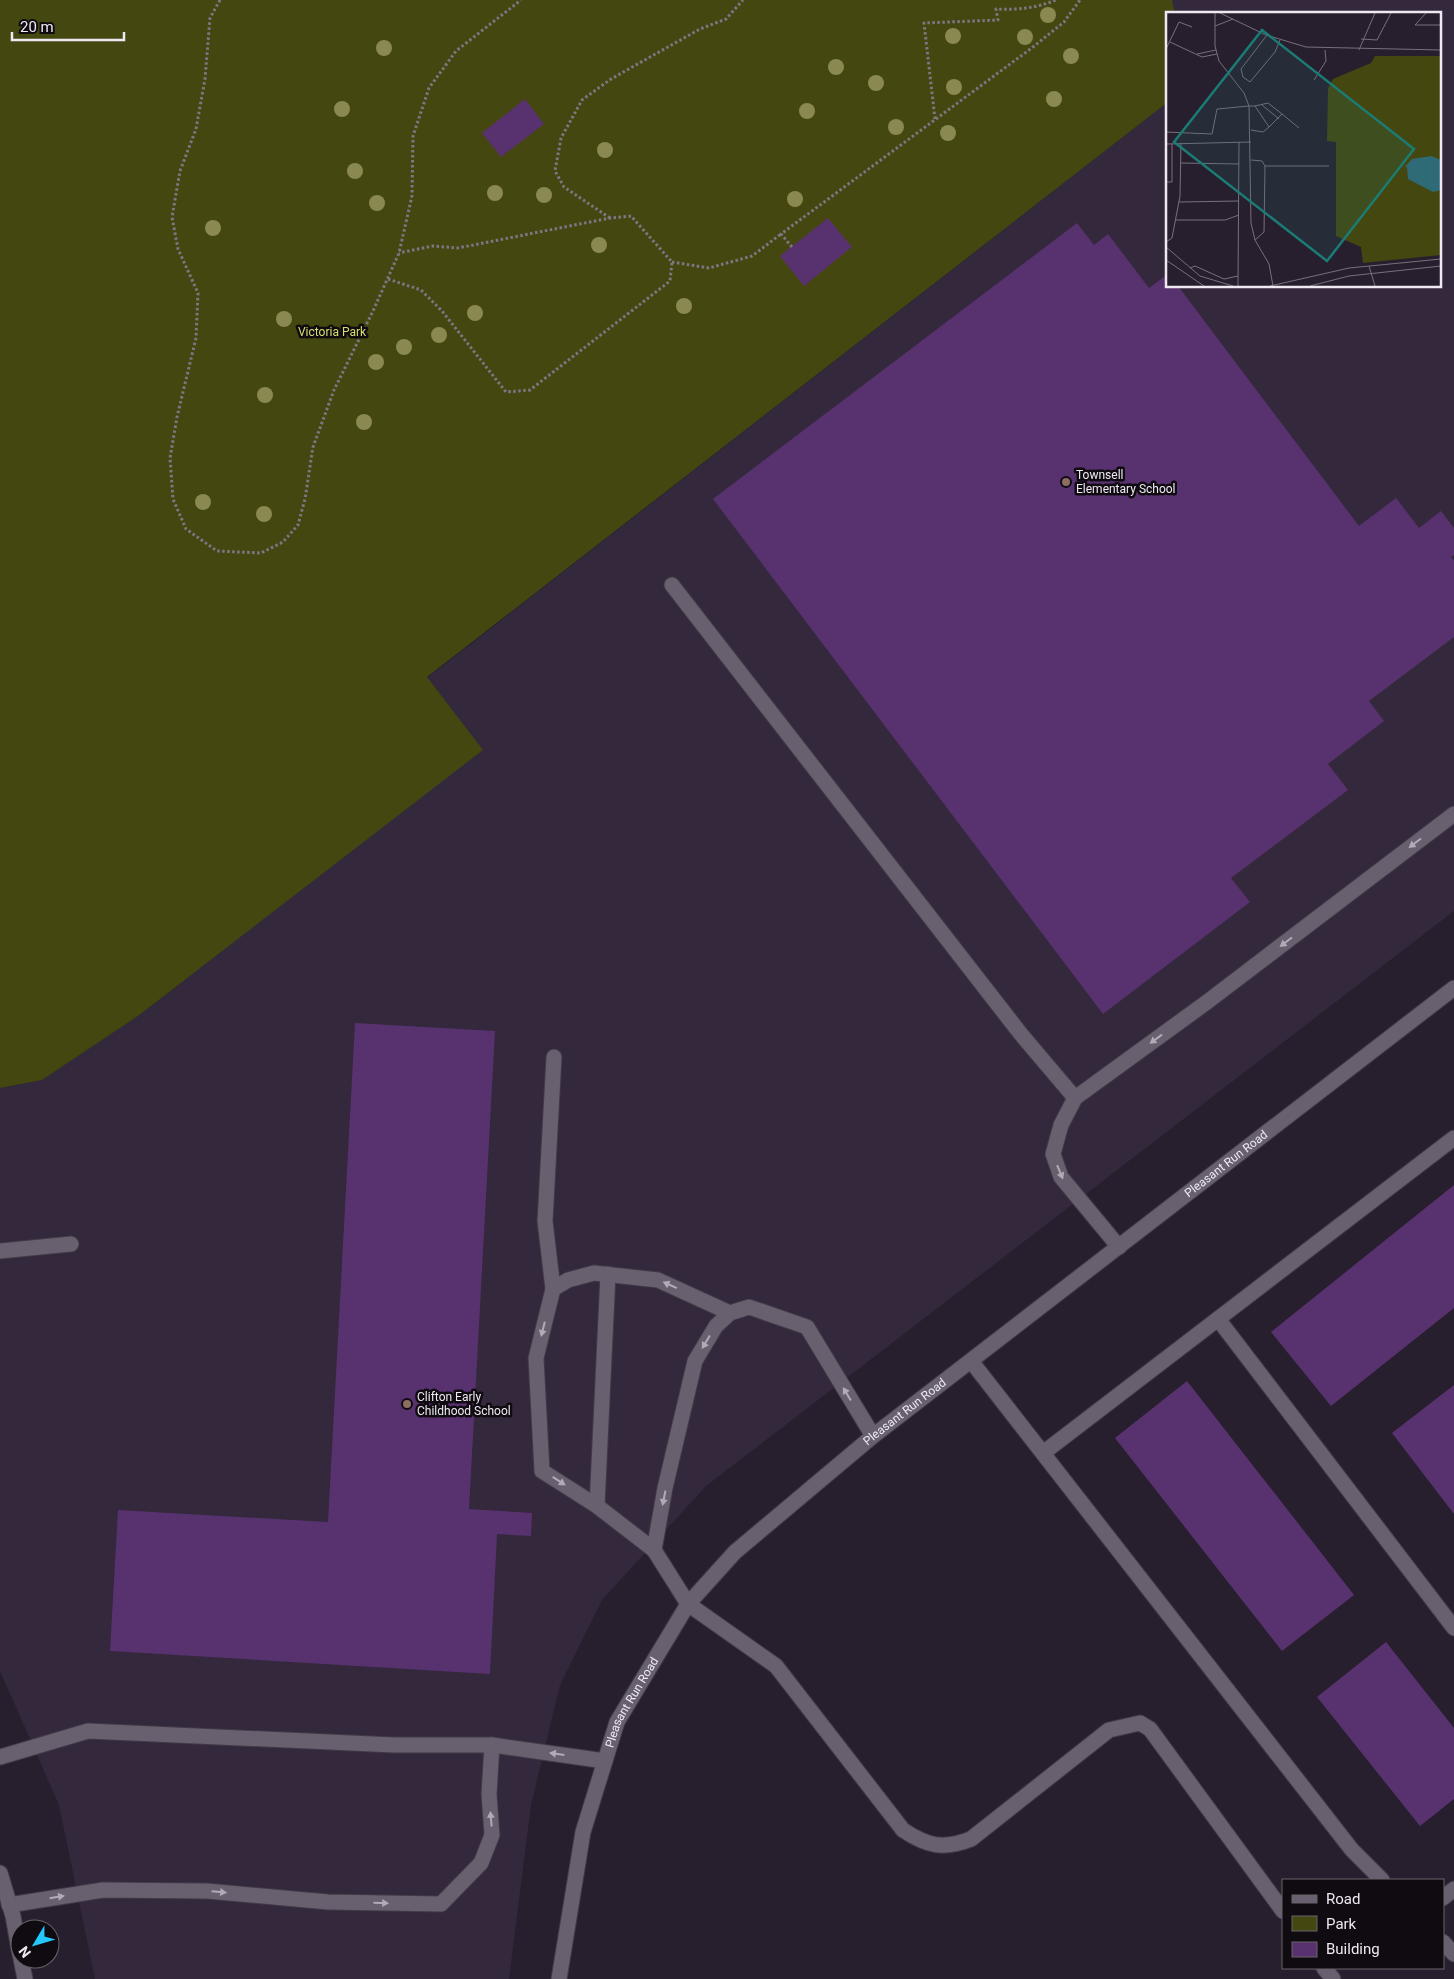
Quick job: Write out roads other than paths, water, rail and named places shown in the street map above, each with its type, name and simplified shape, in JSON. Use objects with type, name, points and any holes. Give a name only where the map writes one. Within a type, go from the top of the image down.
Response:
[{"type":"street","points":[[672,585],[1020,1033],[1075,1098]]},
{"type":"street","points":[[1119,1247],[1061,1177],[1053,1154],[1061,1125],[1075,1098],[1207,1002],[1454,814]]},
{"type":"street","name":"Pleasant Run Road","points":[[560,1979],[583,1832],[617,1722],[688,1604],[736,1552],[873,1436],[1454,988]]},
{"type":"street","points":[[554,1057],[545,1221],[553,1289],[536,1358],[542,1471],[597,1506],[654,1550],[688,1604],[776,1666],[903,1830],[922,1842],[941,1846],[958,1844],[971,1839],[1109,1730],[1140,1723],[1150,1729],[1282,1910]]},
{"type":"street","points":[[1043,1453],[1454,1138]]},
{"type":"street","points":[[0,1251],[71,1244]]},
{"type":"street","points":[[553,1289],[568,1280],[594,1273],[658,1280],[730,1313]]},
{"type":"street","points":[[597,1506],[608,1274]]},
{"type":"street","points":[[654,1550],[695,1361],[716,1326],[730,1313],[748,1307],[807,1327],[873,1436]]},
{"type":"street","points":[[1218,1319],[1454,1628]]},
{"type":"street","points":[[971,1361],[1352,1850],[1381,1879]]},
{"type":"street","points":[[0,1757],[88,1731],[394,1745],[492,1745],[605,1761]]},
{"type":"street","points":[[9,1905],[103,1890],[207,1891],[328,1902],[441,1904],[481,1863],[492,1835],[489,1794],[492,1745]]},
{"type":"street","points":[[0,1873],[12,1919]]},
{"type":"street","points":[[1444,1897],[1454,1889]]},
{"type":"street","points":[[1444,1943],[1454,1954]]},
{"type":"place","name":"Townsell Elementary School","points":[[1066,482]]},
{"type":"place","name":"Clifton Early Childhood School","points":[[407,1404]]},
{"type":"park label","name":"Victoria Park","points":[[332,332]]}]
